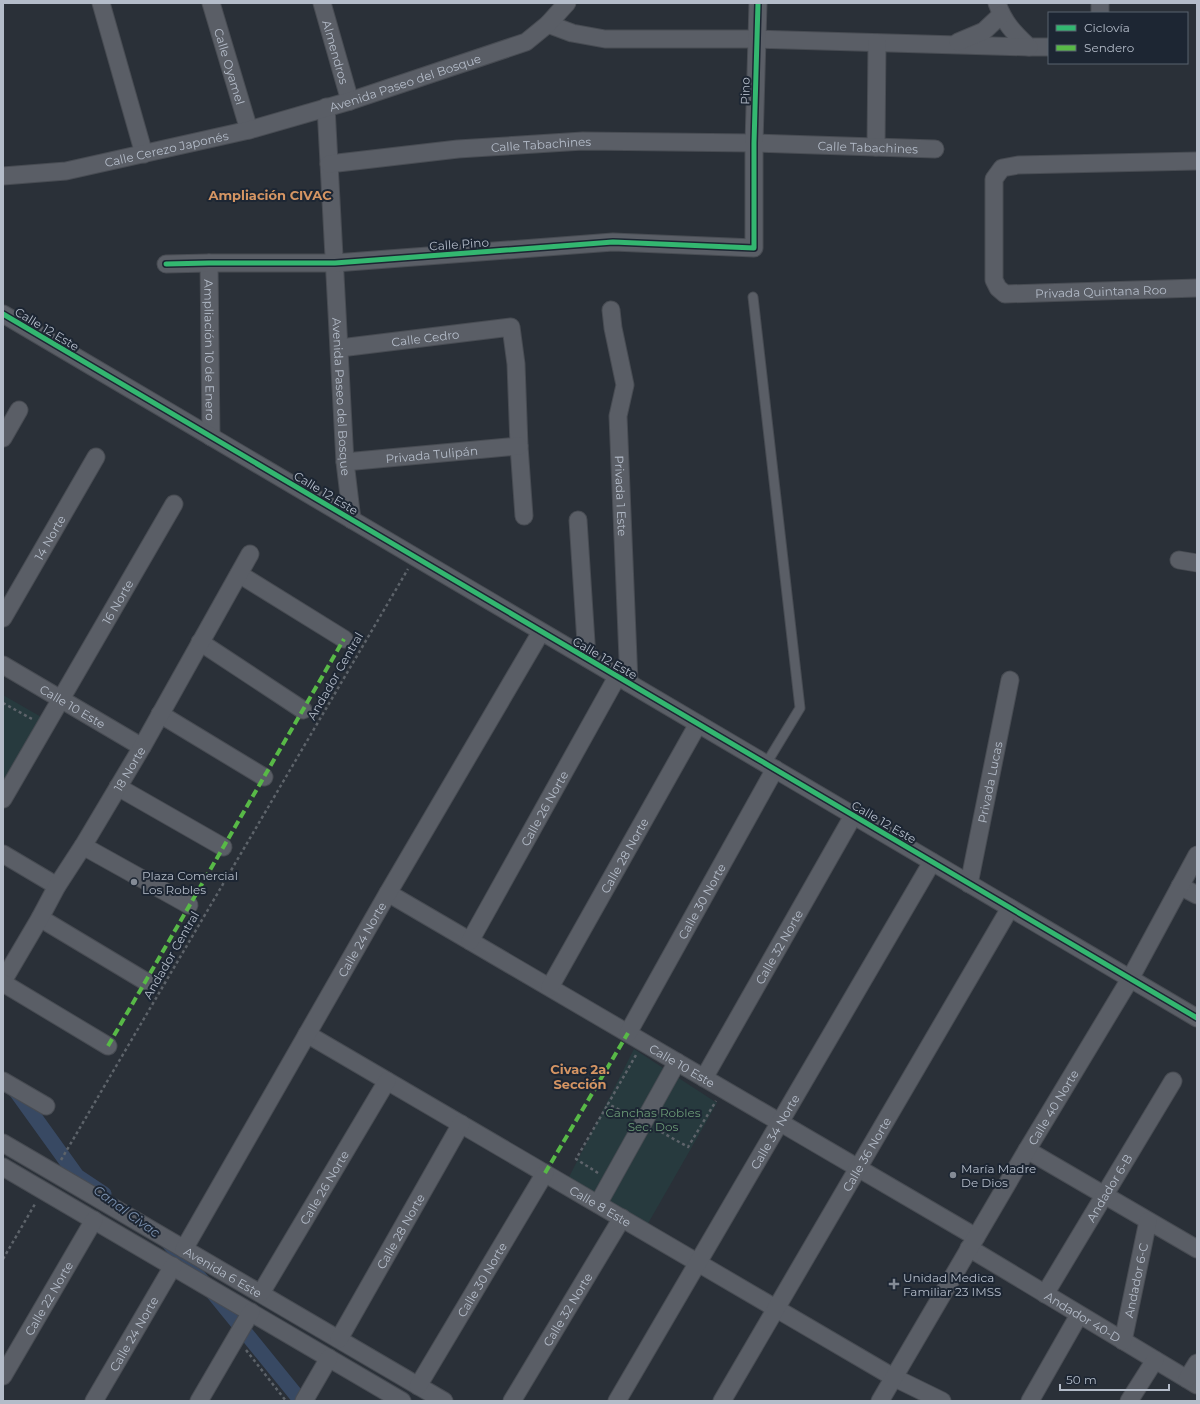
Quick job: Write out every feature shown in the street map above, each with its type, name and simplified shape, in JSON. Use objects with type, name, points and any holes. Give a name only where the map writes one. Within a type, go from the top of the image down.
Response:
[{"type":"street","points":[[101,3],[144,154]]},
{"type":"street","name":"Calle Oyamel","points":[[211,3],[249,130]]},
{"type":"street","name":"Almendros","points":[[322,3],[350,100]]},
{"type":"street","name":"Avenida Paseo del Bosque","points":[[352,520],[346,462],[326,107],[526,42],[548,24],[567,3]]},
{"type":"street","name":"Pino","points":[[754,143],[758,3]]},
{"type":"street","points":[[952,45],[984,31],[999,9],[1018,37],[1029,47]]},
{"type":"street","points":[[548,24],[572,33],[605,39],[757,39],[1048,47]]},
{"type":"street","points":[[876,146],[877,42]]},
{"type":"street","name":"Calle Cerezo Japonés","points":[[3,176],[66,172],[249,130],[326,107]]},
{"type":"street","name":"Calle Tabachines","points":[[329,164],[458,149],[583,141],[754,143],[935,149]]},
{"type":"street","name":"Calle Pino","points":[[166,264],[335,263],[613,242],[754,248],[754,143]]},
{"type":"street","name":"Privada Quintana Roo","points":[[1197,161],[1018,165],[1002,168],[994,179],[994,280],[998,288],[1005,294],[1197,288]]},
{"type":"street","name":"Ampliación 10 de Enero","points":[[209,263],[211,437]]},
{"type":"street","name":"Privada 1 Este","points":[[611,310],[613,328],[625,385],[618,416],[623,680]]},
{"type":"street","name":"Calle 12 Este","points":[[3,314],[1197,1018]]},
{"type":"street","name":"Calle Cedro","points":[[340,348],[511,327],[516,364],[519,446]]},
{"type":"street","points":[[3,438],[19,410]]},
{"type":"street","points":[[519,446],[524,516]]},
{"type":"street","name":"Privada Tulipán","points":[[346,462],[519,446]]},
{"type":"street","name":"14 Norte","points":[[3,618],[96,457]]},
{"type":"street","name":"16 Norte","points":[[3,799],[174,504]]},
{"type":"street","points":[[578,520],[586,658]]},
{"type":"street","name":"18 Norte","points":[[3,982],[57,886],[83,846],[142,747],[250,554]]},
{"type":"street","points":[[1179,560],[1197,563]]},
{"type":"street","points":[[239,574],[344,639]]},
{"type":"street","name":"Calle 24 Norte","points":[[184,1249],[388,893],[541,632]]},
{"type":"street","points":[[200,642],[303,710]]},
{"type":"street","name":"Calle 10 Este","points":[[3,665],[142,747]]},
{"type":"street","name":"Calle 26 Norte","points":[[470,940],[623,680]]},
{"type":"street","name":"Privada Lucas","points":[[969,884],[1010,680]]},
{"type":"street","points":[[160,714],[264,777]]},
{"type":"street","name":"Calle 28 Norte","points":[[550,988],[698,724]]},
{"type":"street","name":"Calle 30 Norte","points":[[628,1033],[770,767]]},
{"type":"street","points":[[118,787],[223,847]]},
{"type":"street","name":"Calle 32 Norte","points":[[704,1078],[853,816]]},
{"type":"street","points":[[83,846],[190,905]]},
{"type":"street","points":[[3,854],[57,886]]},
{"type":"street","name":"Calle 40 Norte","points":[[880,1401],[1027,1150],[1130,979],[1197,855]]},
{"type":"street","name":"Calle 34 Norte","points":[[617,1401],[932,862]]},
{"type":"street","points":[[1180,886],[1197,895]]},
{"type":"street","name":"Calle 10 Este","points":[[388,893],[858,1168],[973,1243]]},
{"type":"street","name":"Calle 36 Norte","points":[[722,1401],[1010,908]]},
{"type":"street","points":[[40,918],[145,981]]},
{"type":"street","points":[[3,982],[108,1046]]},
{"type":"street","name":"Calle 8 Este","points":[[307,1034],[893,1377],[942,1401]]},
{"type":"street","points":[[598,1204],[677,1062]]},
{"type":"street","points":[[3,1081],[46,1106]]},
{"type":"street","name":"Calle 26 Norte","points":[[261,1293],[388,1081]]},
{"type":"street","name":"Andador 6-B","points":[[1045,1294],[1173,1081]]},
{"type":"street","name":"Calle 28 Norte","points":[[339,1339],[461,1124]]},
{"type":"street","name":"Avenida 6 Este","points":[[3,1142],[444,1401]]},
{"type":"street","points":[[1027,1150],[1197,1249]]},
{"type":"street","name":"Avenida 6 Este","points":[[3,1167],[402,1401]]},
{"type":"street","name":"Calle 30 Norte","points":[[418,1386],[545,1173]]},
{"type":"street","points":[[72,1207],[82,1189]]},
{"type":"street","name":"Calle 32 Norte","points":[[512,1401],[622,1218]]},
{"type":"street","name":"Calle 22 Norte","points":[[3,1376],[94,1220]]},
{"type":"street","name":"Andador 6-C","points":[[1123,1340],[1148,1221]]},
{"type":"street","name":"Andador 40-D","points":[[973,1243],[1045,1294],[1192,1382]]},
{"type":"street","name":"Calle 24 Norte","points":[[94,1401],[173,1266]]},
{"type":"street","points":[[198,1401],[251,1312]]},
{"type":"street","points":[[1030,1401],[1080,1314]]},
{"type":"street","points":[[360,1376],[368,1356]]},
{"type":"street","points":[[304,1401],[329,1358]]},
{"type":"street","points":[[1129,1401],[1155,1360]]},
{"type":"street","points":[[1192,1382],[1197,1363]]},
{"type":"lane","points":[[753,297],[800,708],[770,767]]},
{"type":"path","points":[[3,702],[33,719]]},
{"type":"path","points":[[603,1176],[576,1159],[640,1049]]},
{"type":"path","points":[[688,1147],[716,1101]]},
{"type":"path","points":[[608,1104],[635,1118]]},
{"type":"path","points":[[3,1259],[43,1190]]},
{"type":"green space","points":[[3,695],[43,718],[3,788]]},
{"type":"green space","name":"Canchas Robles Sec. Dos","points":[[634,1049],[717,1103],[646,1227],[567,1181]]},
{"type":"waterway","name":"Canal Civac","points":[[13,1087],[77,1176],[104,1194]]},
{"type":"waterway","name":"Canal Civac","points":[[168,1242],[214,1294],[301,1401]]},
{"type":"marked path","points":[[108,1046],[344,639]]},
{"type":"marked path","points":[[545,1173],[628,1033]]},
{"type":"cycle path","points":[[166,264],[335,263],[613,242],[754,248],[754,143],[758,3]]},
{"type":"cycle path","points":[[3,314],[1197,1018]]},
{"type":"place","name":"Plaza Comercial Los Robles","points":[[134,882]]},
{"type":"place","name":"María Madre De Dios","points":[[953,1175]]},
{"type":"place","name":"Unidad Medica Familiar 23 IMSS","points":[[894,1284]]},
{"type":"district","name":"Ampliación CIVAC","points":[[270,195]]},
{"type":"district","name":"Civac 2a. Sección","points":[[580,1076]]}]
